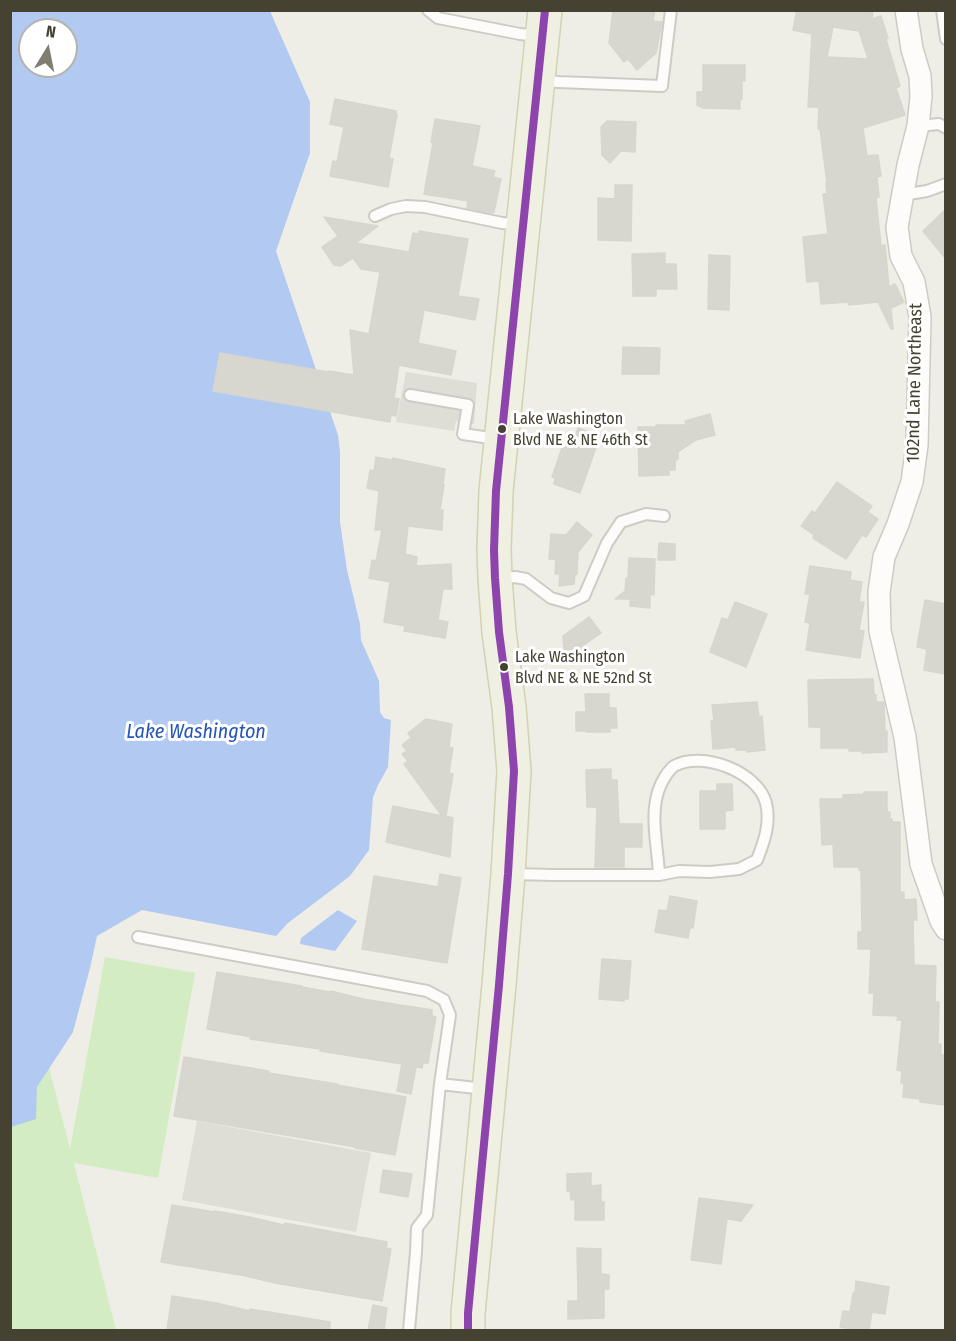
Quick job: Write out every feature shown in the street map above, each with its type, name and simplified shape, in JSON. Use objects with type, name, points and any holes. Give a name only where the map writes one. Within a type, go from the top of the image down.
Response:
[{"type":"main road","points":[[468,1330],[508,874],[514,771],[509,707],[499,632],[494,526],[500,439],[543,23]]},
{"type":"street","name":"102nd Lane Northeast","points":[[906,10],[912,49],[920,76],[921,96],[918,126],[908,165],[897,228],[901,256],[914,282],[920,317],[917,445],[912,482],[884,557],[879,592],[880,631],[904,737],[921,864],[945,929]]},
{"type":"lane","points":[[428,10],[438,18],[520,34],[543,23]]},
{"type":"lane","points":[[538,80],[662,86],[671,10]]},
{"type":"lane","points":[[942,10],[945,39]]},
{"type":"lane","points":[[918,126],[939,124],[945,128]]},
{"type":"lane","points":[[902,195],[927,191],[945,184]]},
{"type":"lane","points":[[375,216],[406,206],[424,207],[523,225]]},
{"type":"lane","points":[[410,395],[468,405],[464,434],[500,439]]},
{"type":"lane","points":[[495,578],[526,579],[551,598],[569,603],[584,596],[607,543],[621,522],[645,514],[664,516]]},
{"type":"lane","points":[[508,874],[659,875],[680,871],[710,872],[739,869],[757,860],[766,836],[766,801],[757,785],[745,776],[712,762],[698,760],[673,767],[660,786],[655,804],[659,875]]},
{"type":"lane","points":[[138,937],[427,991],[444,1000],[450,1015],[440,1084],[427,1215],[417,1228],[409,1330]]},
{"type":"lane","points":[[440,1084],[490,1090]]},
{"type":"green space","points":[[105,957],[195,973],[158,1178],[74,1163],[116,1330],[11,1330],[11,971],[73,1032],[49,1067],[70,1149]]},
{"type":"shaded area","points":[[406,372],[477,383],[474,424],[456,421],[454,431],[396,422]]},
{"type":"shaded area","points":[[197,1121],[371,1153],[356,1232],[182,1200]]},
{"type":"water","name":"Lake Washington","points":[[11,11],[270,11],[310,102],[310,153],[276,251],[338,435],[340,522],[347,570],[360,624],[361,640],[379,681],[380,712],[384,718],[391,720],[388,767],[373,797],[369,850],[350,876],[288,923],[276,936],[142,910],[97,936],[73,1032],[37,1087],[36,1119],[11,1127]]},
{"type":"water","points":[[338,910],[357,921],[335,951],[300,944],[301,938]]},
{"type":"building","points":[[613,10],[655,10],[653,21],[662,22],[656,53],[637,70],[628,59],[624,62],[609,43]]},
{"type":"building","points":[[797,10],[873,10],[872,19],[881,16],[900,86],[896,88],[905,115],[863,128],[867,156],[878,155],[881,176],[877,177],[879,197],[876,198],[881,246],[885,245],[889,287],[895,284],[904,302],[891,308],[893,329],[878,302],[849,305],[848,302],[821,304],[819,281],[807,282],[803,237],[828,234],[823,194],[827,194],[827,183],[820,129],[818,129],[819,107],[808,107],[812,34],[793,30]],"holes":[[[833,27],[859,31],[868,59],[827,57]]]},
{"type":"building","points":[[703,65],[745,65],[745,81],[742,81],[740,109],[703,108],[697,105],[697,92],[703,92]]},
{"type":"building","points":[[335,99],[396,111],[389,158],[393,159],[388,187],[330,176],[333,161],[337,162],[344,127],[330,124]]},
{"type":"building","points":[[435,119],[480,126],[472,166],[495,171],[493,177],[501,179],[494,212],[467,208],[468,201],[424,194]]},
{"type":"building","points":[[607,121],[636,122],[635,152],[621,151],[610,163],[602,155],[601,127]]},
{"type":"building","points":[[615,185],[632,185],[631,241],[598,240],[598,198],[615,199]]},
{"type":"building","points":[[945,210],[945,258],[923,231]]},
{"type":"building","points":[[324,217],[378,226],[356,243],[409,252],[413,233],[419,234],[419,231],[468,239],[458,296],[479,299],[475,320],[424,310],[418,343],[456,351],[451,375],[399,365],[394,398],[399,399],[396,416],[391,415],[390,422],[213,391],[220,353],[354,375],[350,330],[369,334],[380,272],[361,269],[353,258],[341,266],[334,265],[322,247],[338,236]]},
{"type":"building","points":[[665,253],[665,264],[676,264],[677,289],[656,289],[656,296],[633,296],[632,254]]},
{"type":"building","points":[[709,255],[730,256],[729,310],[708,309]]},
{"type":"building","points":[[623,347],[660,348],[659,374],[622,374]]},
{"type":"building","points":[[710,414],[715,435],[696,440],[678,452],[675,470],[669,470],[669,475],[639,476],[638,427],[686,425],[685,421]]},
{"type":"building","points":[[578,428],[600,436],[580,493],[554,484],[555,478],[552,477],[564,442],[572,445]]},
{"type":"building","points":[[376,457],[392,460],[393,458],[445,469],[440,510],[443,510],[442,530],[408,526],[405,554],[417,557],[416,566],[451,564],[452,589],[443,589],[438,620],[448,622],[445,638],[404,631],[405,626],[384,622],[390,582],[369,578],[372,560],[376,561],[382,530],[375,530],[379,491],[367,488],[370,470],[374,471]]},
{"type":"building","points":[[837,482],[872,506],[868,512],[878,519],[866,537],[862,535],[846,559],[813,538],[814,535],[801,526],[812,511],[815,513]]},
{"type":"building","points":[[577,522],[592,535],[578,552],[574,584],[559,586],[560,574],[555,574],[556,559],[549,559],[551,534],[566,535]]},
{"type":"building","points":[[659,543],[675,544],[675,560],[658,560]]},
{"type":"building","points":[[629,558],[655,559],[654,595],[650,594],[650,608],[630,606],[630,599],[615,599],[625,591]]},
{"type":"building","points":[[810,566],[851,572],[850,580],[862,582],[859,602],[864,602],[859,630],[864,631],[860,658],[806,650],[810,623],[805,622],[810,594],[805,594]]},
{"type":"building","points":[[925,600],[945,604],[945,674],[924,670],[927,649],[917,647]]},
{"type":"building","points":[[735,602],[767,614],[746,667],[710,652],[722,618],[728,620]]},
{"type":"building","points":[[589,617],[601,633],[581,647],[582,661],[565,662],[563,636]]},
{"type":"building","points":[[873,679],[876,702],[884,702],[887,752],[862,753],[862,751],[849,751],[849,748],[821,748],[821,727],[809,727],[808,680]]},
{"type":"building","points":[[585,694],[609,694],[609,708],[616,708],[617,728],[610,728],[610,732],[576,731],[576,712],[586,712]]},
{"type":"building","points":[[757,702],[759,717],[762,716],[765,750],[747,752],[736,750],[736,747],[713,749],[712,705]]},
{"type":"building","points":[[426,719],[452,724],[449,747],[453,748],[449,773],[453,774],[446,816],[453,818],[450,857],[386,842],[393,806],[442,816],[404,764],[408,761],[402,754],[407,751],[402,745],[411,738],[408,733]]},
{"type":"building","points":[[611,769],[611,780],[617,780],[619,824],[642,824],[642,847],[624,847],[624,867],[595,867],[597,807],[587,807],[586,770]]},
{"type":"building","points":[[717,784],[732,784],[733,810],[725,811],[725,829],[700,829],[700,791],[717,791]]},
{"type":"building","points":[[864,792],[887,792],[887,812],[890,812],[890,819],[892,822],[900,822],[900,892],[904,892],[904,900],[916,899],[917,920],[913,920],[914,965],[936,966],[935,1002],[939,1002],[938,1044],[941,1044],[941,1055],[945,1055],[944,1105],[903,1097],[902,1071],[897,1070],[902,1020],[897,1020],[898,1016],[873,1015],[874,993],[869,993],[871,949],[858,949],[858,932],[862,932],[861,870],[859,867],[834,867],[833,844],[822,845],[820,799],[843,799],[843,795],[864,794]]},
{"type":"building","points":[[440,874],[461,878],[447,963],[362,949],[374,876],[438,887]]},
{"type":"building","points":[[670,896],[697,901],[693,928],[690,927],[688,938],[655,932],[659,910],[667,911]]},
{"type":"building","points":[[602,959],[631,961],[628,999],[624,1001],[599,999]]},
{"type":"building","points":[[217,972],[432,1010],[432,1016],[436,1017],[428,1063],[423,1063],[422,1068],[416,1067],[411,1094],[397,1091],[402,1064],[250,1039],[251,1037],[207,1029]]},
{"type":"building","points":[[184,1057],[406,1097],[395,1155],[174,1116]]},
{"type":"building","points":[[383,1170],[412,1174],[408,1197],[380,1192]]},
{"type":"building","points":[[591,1173],[591,1186],[601,1185],[604,1220],[575,1220],[575,1199],[571,1200],[570,1191],[567,1191],[567,1174]]},
{"type":"building","points":[[699,1198],[753,1205],[741,1221],[727,1219],[721,1264],[691,1260]]},
{"type":"building","points":[[172,1205],[387,1242],[386,1248],[391,1249],[382,1301],[161,1262]]},
{"type":"building","points":[[577,1248],[601,1249],[601,1274],[609,1275],[609,1289],[604,1289],[604,1318],[568,1319],[568,1301],[578,1301]]},
{"type":"building","points":[[856,1281],[889,1287],[885,1314],[872,1312],[869,1330],[840,1327],[843,1311],[850,1312]]},
{"type":"building","points":[[172,1296],[250,1311],[250,1309],[330,1322],[330,1330],[167,1330]]},
{"type":"building","points":[[373,1305],[387,1308],[384,1330],[368,1330]]},
{"type":"transit line","points":[[468,1330],[499,985],[514,771],[495,578],[496,491],[545,10]]},
{"type":"place","name":"Lake Washington Blvd NE & NE 46th St","points":[[502,429]]},
{"type":"place","name":"Lake Washington Blvd NE & NE 52nd St","points":[[504,667]]}]
